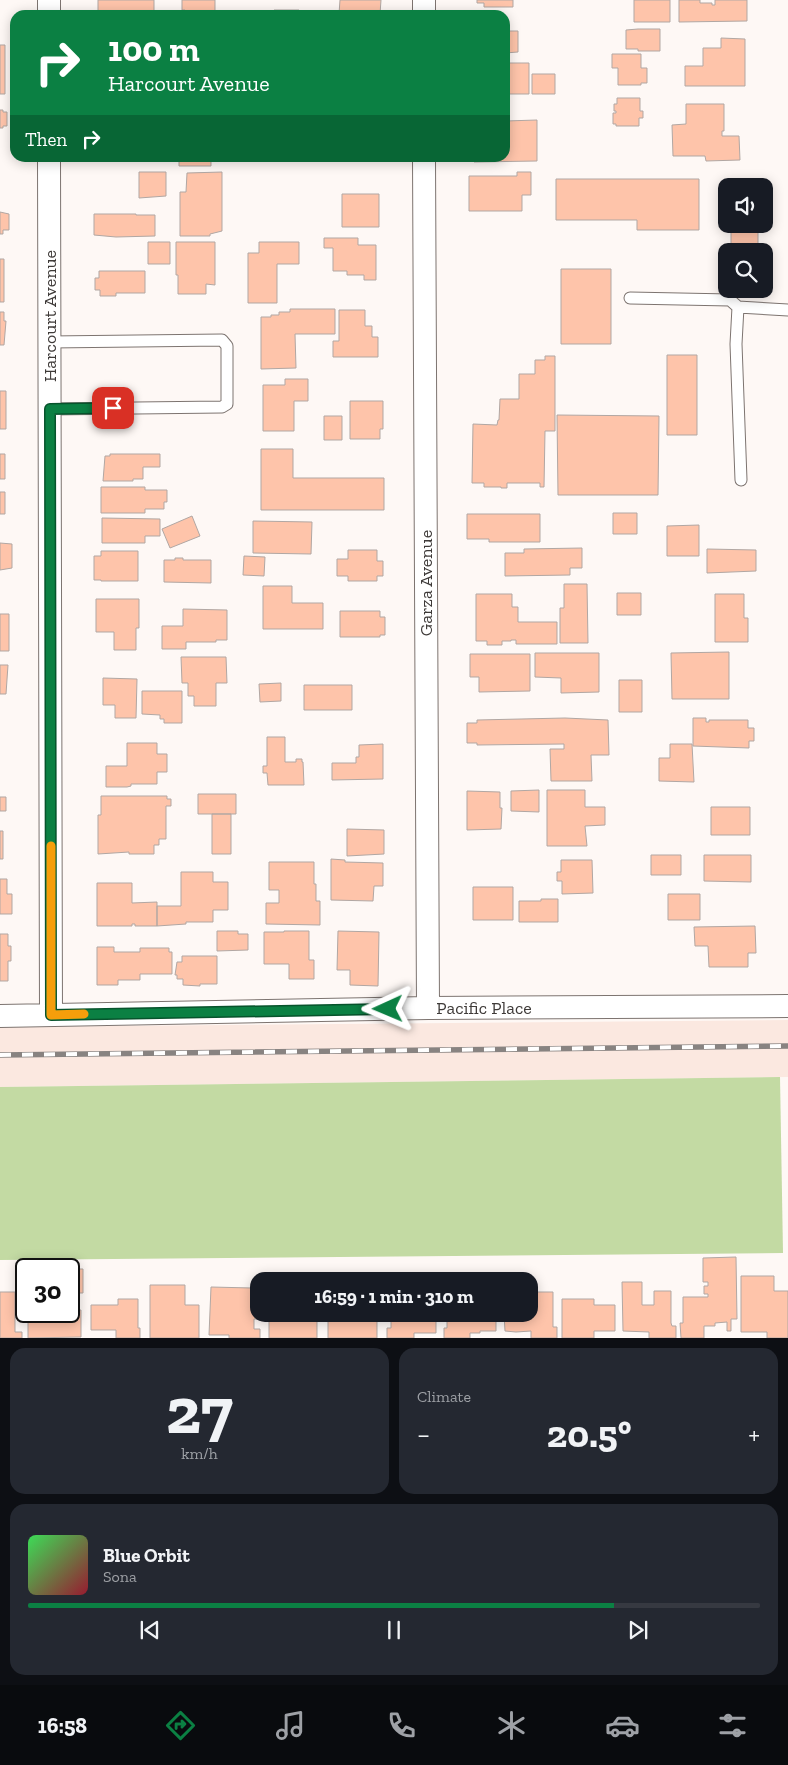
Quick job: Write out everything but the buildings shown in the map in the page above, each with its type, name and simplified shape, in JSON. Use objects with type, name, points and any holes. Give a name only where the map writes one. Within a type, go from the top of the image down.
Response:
[{"type":"street","name":"Harcourt Avenue","points":[[49,162],[51,1015]]},
{"type":"street","name":"Garza Avenue","points":[[424,162],[428,1008]]},
{"type":"street","name":"Pacific Place","points":[[0,1016],[428,1008],[788,1006]]},
{"type":"lane","points":[[630,298],[730,300],[738,307],[788,310]]},
{"type":"lane","points":[[738,307],[736,344],[741,480]]},
{"type":"lane","points":[[50,342],[222,340],[227,346],[227,404],[222,407],[50,409]]},
{"type":"shaded area","points":[[788,1020],[788,1077],[0,1087],[0,1027]]},
{"type":"green space","points":[[780,1077],[783,1253],[80,1259],[15,1258],[15,1260],[0,1260],[0,1087]]},
{"type":"railway","points":[[0,1055],[788,1046]]},
{"type":"slow traffic","points":[[51,846],[51,1015],[84,1014]]},
{"type":"route","points":[[113,408],[50,409],[51,1015],[388,1009]]}]
